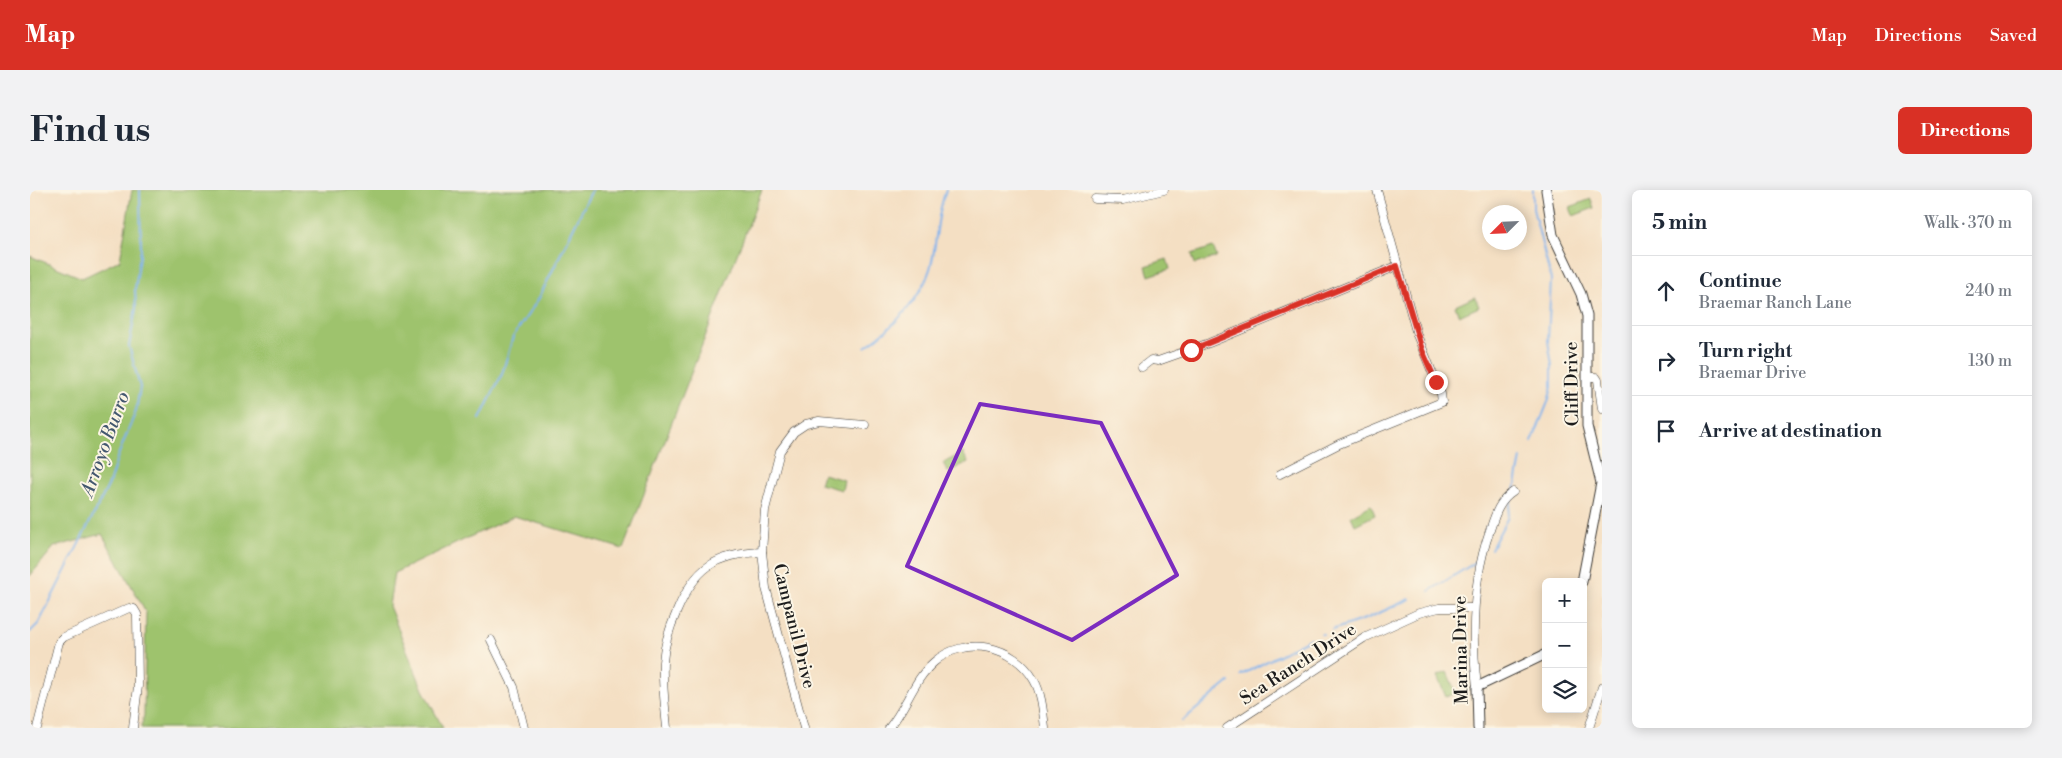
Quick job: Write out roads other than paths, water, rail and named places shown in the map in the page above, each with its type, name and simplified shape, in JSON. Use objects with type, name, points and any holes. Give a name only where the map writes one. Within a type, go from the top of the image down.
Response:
[{"type":"street","points":[[1095,199],[1123,200],[1164,190]]},
{"type":"street","points":[[1280,474],[1339,444],[1442,402],[1422,350],[1377,190]]},
{"type":"street","name":"Cliff Drive","points":[[1546,190],[1553,235],[1584,304],[1587,322],[1588,426],[1601,476],[1601,491],[1583,578]]},
{"type":"street","points":[[1142,366],[1151,360],[1158,361],[1208,343],[1397,266]]},
{"type":"street","points":[[1587,377],[1598,380],[1602,409]]},
{"type":"street","name":"Campanil Drive","points":[[804,728],[768,596],[762,552],[765,510],[777,458],[787,439],[800,428],[819,421],[866,425]]},
{"type":"street","name":"Marina Drive","points":[[1478,728],[1477,687],[1473,654],[1474,608],[1478,574],[1487,537],[1502,499],[1513,492]]},
{"type":"street","points":[[666,728],[663,660],[669,630],[684,595],[697,576],[711,563],[735,554],[762,552]]},
{"type":"street","points":[[37,728],[59,642],[64,637],[129,608],[134,609],[137,614],[138,686],[133,728]]},
{"type":"street","name":"Sea Ranch Drive","points":[[1227,728],[1364,638],[1419,613],[1439,608],[1474,608]]},
{"type":"street","points":[[491,640],[514,687],[524,728]]},
{"type":"street","points":[[889,728],[922,676],[936,661],[960,648],[977,646],[1003,652],[1028,671],[1038,688],[1045,728]]},
{"type":"street","points":[[1477,687],[1542,656]]},
{"type":"street","points":[[1589,728],[1602,687]]},
{"type":"waterway","name":"Arroyo Burro","points":[[30,632],[39,623],[109,484],[117,458],[136,411],[140,387],[129,346],[136,308],[135,289],[141,249],[140,190]]},
{"type":"waterway","points":[[480,419],[502,374],[513,337],[539,298],[592,190]]},
{"type":"waterway","points":[[865,347],[895,323],[912,303],[926,281],[933,259],[940,210],[946,190]]},
{"type":"waterway","points":[[1532,442],[1552,387],[1552,365],[1548,341],[1551,279],[1533,209],[1533,190]]},
{"type":"waterway","points":[[1515,490],[1521,458]]},
{"type":"waterway","points":[[1491,549],[1507,519],[1512,496]]},
{"type":"waterway","points":[[1429,591],[1476,562]]},
{"type":"waterway","points":[[1332,630],[1368,618],[1410,599]]},
{"type":"waterway","points":[[1241,675],[1311,638]]},
{"type":"waterway","points":[[1182,721],[1229,682]]}]
